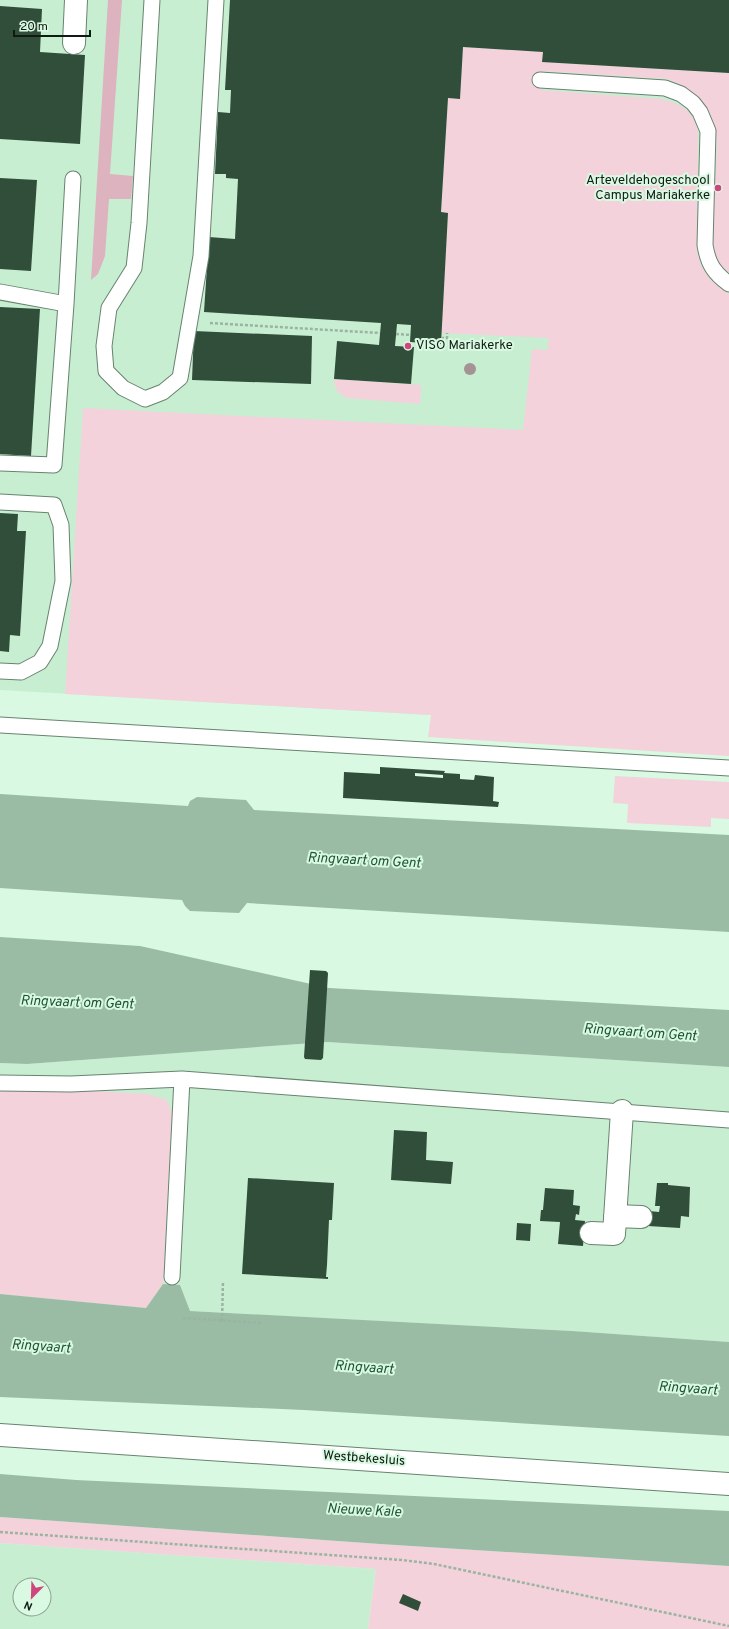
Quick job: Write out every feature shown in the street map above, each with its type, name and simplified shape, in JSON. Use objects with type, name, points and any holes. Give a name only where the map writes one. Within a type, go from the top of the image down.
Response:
[{"type":"street","points":[[74,43],[76,0]]},
{"type":"street","points":[[591,1233],[614,1234],[622,1111]]},
{"type":"street","points":[[615,1216],[641,1217]]},
{"type":"street","name":"Westbekesluis","points":[[0,1434],[729,1484]]},
{"type":"lane","points":[[152,0],[140,223],[134,268],[109,308],[104,346],[106,371],[123,388],[145,399],[163,392],[180,378],[201,256],[216,0]]},
{"type":"lane","points":[[540,80],[665,88],[680,94],[693,103],[700,112],[708,131],[705,245],[707,258],[718,276],[729,284]]},
{"type":"lane","points":[[0,463],[54,465],[66,304],[73,179]]},
{"type":"lane","points":[[0,292],[66,304]]},
{"type":"lane","points":[[0,502],[54,505],[61,525],[63,581],[50,646],[40,662],[21,672],[0,671]]},
{"type":"lane","points":[[0,725],[729,768]]},
{"type":"lane","points":[[172,1277],[182,1079]]},
{"type":"lane","points":[[0,1083],[70,1084],[182,1079],[729,1120]]},
{"type":"path","points":[[189,322],[380,333]]},
{"type":"path","points":[[441,338],[447,338],[447,333]]},
{"type":"path","points":[[396,334],[411,335]]},
{"type":"path","points":[[222,1321],[224,1281]]},
{"type":"path","points":[[183,1318],[261,1323]]},
{"type":"path","points":[[0,1532],[402,1560],[434,1564],[729,1626]]},
{"type":"shaded area","name":"VISO Mariakerke","points":[[0,0],[729,0],[729,735],[431,715],[0,690]]},
{"type":"shaded area","points":[[108,0],[122,0],[110,174],[133,176],[131,199],[109,199],[105,256],[98,274],[91,280]]},
{"type":"shaded area","name":"VISO Mariakerke","points":[[463,47],[543,52],[542,62],[729,73],[729,272],[718,260],[713,243],[717,144],[715,131],[708,111],[697,96],[668,79],[541,71],[541,90],[663,99],[686,110],[691,114],[696,125],[698,133],[697,250],[704,271],[717,285],[729,294],[729,756],[428,737],[431,715],[65,694],[83,408],[523,430],[532,349],[547,350],[549,338],[441,333],[448,214],[441,212],[448,98],[460,98]]},
{"type":"shaded area","points":[[334,379],[421,385],[420,404],[347,398],[341,395],[338,391],[335,386]]},
{"type":"shaded area","points":[[615,776],[729,782],[729,819],[711,818],[711,827],[627,823],[628,804],[613,803]]},
{"type":"shaded area","points":[[327,1042],[729,1067],[729,1342],[572,1331],[189,1311],[180,1285],[163,1284],[146,1308],[0,1294],[0,1063],[27,1064]]},
{"type":"shaded area","points":[[0,1086],[148,1094],[167,1100],[172,1113],[163,1284],[146,1308],[0,1294]]},
{"type":"shaded area","points":[[0,1517],[380,1544],[729,1566],[729,1629],[368,1629],[376,1569],[0,1543]]},
{"type":"shaded area","points":[[0,1543],[376,1569],[368,1629],[0,1629]]},
{"type":"water","name":"Ringvaart om Gent","points":[[0,794],[188,806],[190,801],[197,797],[246,800],[254,810],[729,835],[729,932],[247,903],[239,913],[190,911],[182,900],[0,888]]},
{"type":"water","name":"Ringvaart om Gent","points":[[0,937],[140,946],[329,988],[729,1010],[729,1067],[327,1042],[27,1064],[0,1063]]},
{"type":"water","name":"Ringvaart","points":[[163,1284],[180,1285],[190,1311],[572,1331],[729,1342],[729,1436],[304,1410],[0,1397],[0,1294],[146,1308]]},
{"type":"water","name":"Nieuwe Kale","points":[[0,1474],[76,1480],[729,1511],[729,1566],[380,1544],[0,1517]]},
{"type":"building","points":[[230,0],[729,0],[729,73],[542,62],[543,52],[463,47],[460,99],[448,98],[441,212],[448,213],[441,344],[410,342],[411,325],[397,324],[395,346],[414,347],[411,384],[334,379],[337,341],[379,345],[381,323],[204,312],[209,237],[235,239],[238,179],[226,178],[226,174],[215,174],[218,112],[230,113],[231,90],[225,90]]},
{"type":"building","points":[[0,6],[42,9],[40,52],[85,55],[80,144],[0,139]]},
{"type":"building","points":[[0,178],[37,180],[31,271],[0,269]]},
{"type":"building","points":[[0,307],[40,309],[31,456],[0,454]]},
{"type":"building","points":[[194,331],[312,336],[311,384],[192,380]]},
{"type":"building","points":[[0,513],[18,514],[17,531],[26,531],[20,636],[10,635],[9,652],[0,651]]},
{"type":"building","points":[[380,767],[445,771],[444,773],[460,774],[460,779],[474,780],[475,775],[494,777],[493,801],[499,802],[498,807],[343,798],[344,772],[380,774]],"holes":[[[415,773],[443,775],[443,778],[415,776]]]},
{"type":"building","points":[[310,970],[326,971],[328,973],[323,1058],[321,1060],[305,1059],[304,1057]]},
{"type":"building","points":[[394,1130],[427,1132],[426,1160],[453,1162],[451,1184],[391,1180]]},
{"type":"building","points":[[248,1178],[334,1183],[332,1220],[329,1220],[326,1277],[328,1277],[328,1279],[242,1274]]},
{"type":"building","points":[[657,1183],[668,1183],[668,1185],[690,1187],[689,1217],[681,1216],[680,1228],[648,1226],[649,1211],[659,1212],[660,1206],[655,1206]]},
{"type":"building","points":[[545,1188],[574,1190],[573,1205],[580,1206],[579,1215],[576,1214],[575,1220],[585,1221],[583,1246],[558,1244],[560,1222],[540,1221],[541,1210],[543,1210]]},
{"type":"building","points":[[517,1223],[531,1224],[530,1241],[516,1240]]},
{"type":"building","points":[[403,1594],[421,1602],[418,1611],[399,1603]]},
{"type":"place","name":"Arteveldehogeschool Campus Mariakerke","points":[[718,188]]},
{"type":"place","name":"VISO Mariakerke","points":[[408,346]]}]
